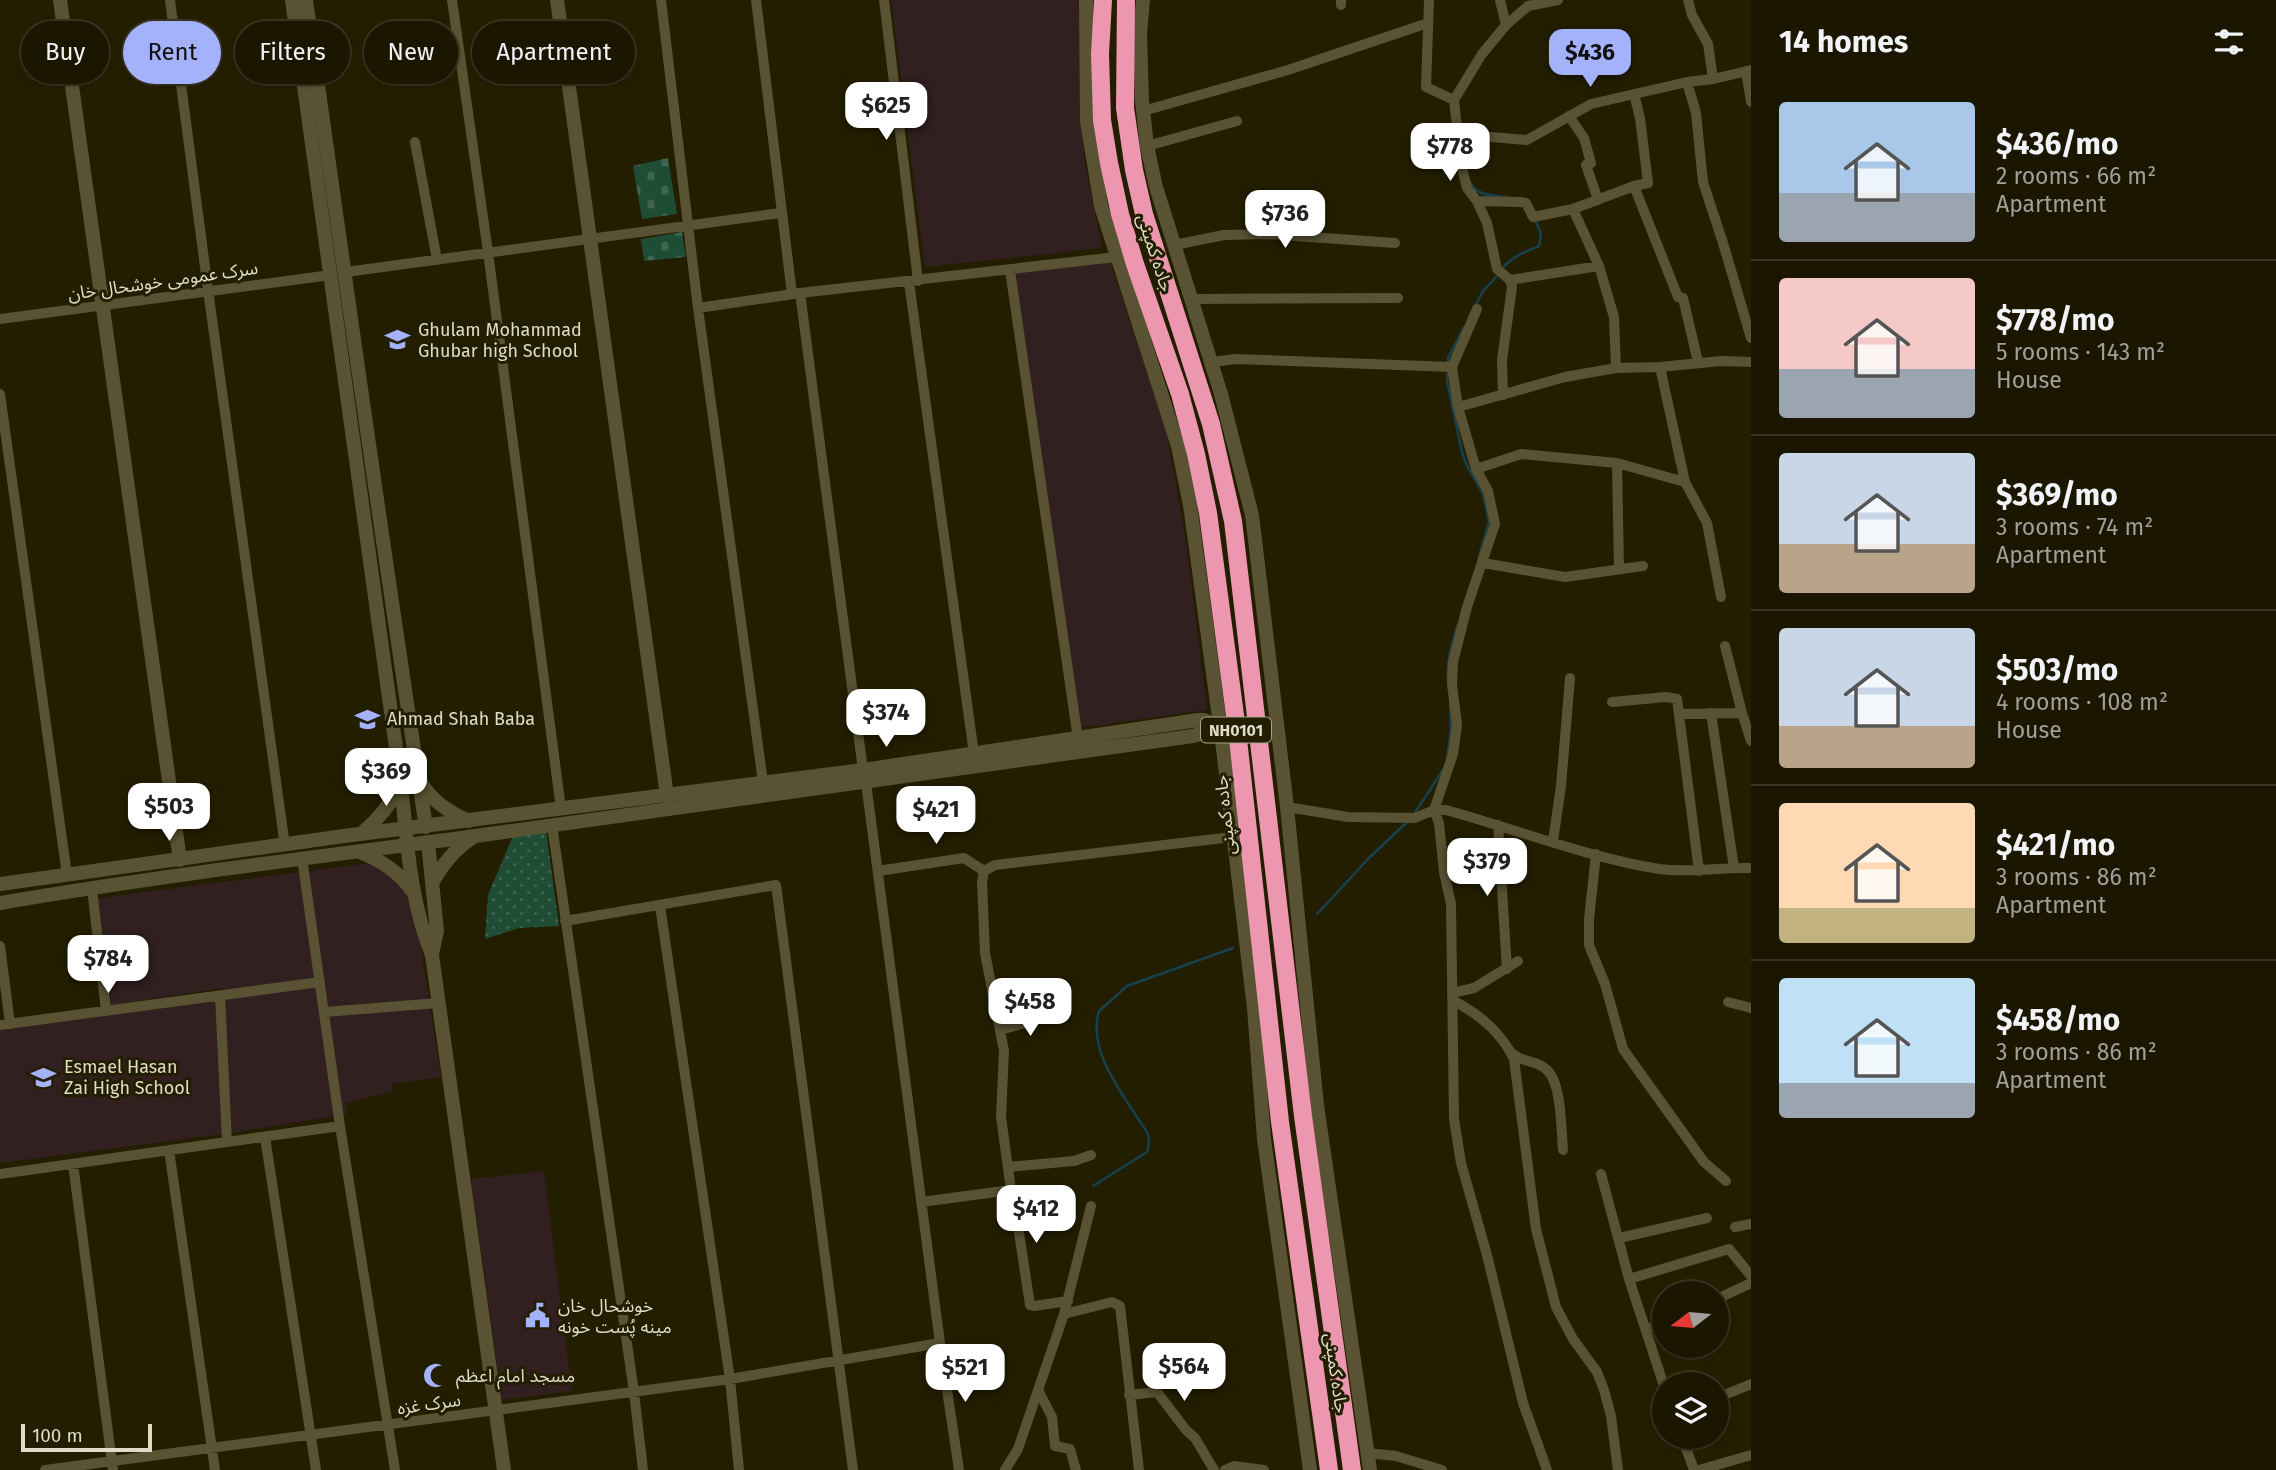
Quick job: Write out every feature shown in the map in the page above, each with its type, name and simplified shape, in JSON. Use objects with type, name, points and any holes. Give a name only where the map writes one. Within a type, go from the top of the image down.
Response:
[{"type":"highway","name":"جاده کمپنی","points":[[1126,0],[1125,108],[1134,170],[1144,214],[1221,461],[1233,521],[1303,1116],[1352,1470]]},
{"type":"highway","name":"جاده کمپنی","points":[[1094,3],[1100,54],[1095,121],[1120,214],[1180,394],[1208,513],[1223,724],[1329,1470]]},
{"type":"street","points":[[60,0],[180,860]]},
{"type":"street","points":[[170,0],[285,846]]},
{"type":"street","points":[[292,0],[323,171],[346,272],[349,359],[407,837],[421,927],[432,956],[504,1470]]},
{"type":"street","points":[[306,0],[331,275],[349,359],[427,834],[437,931],[432,956]]},
{"type":"street","points":[[452,0],[561,809]]},
{"type":"street","points":[[558,0],[667,796]]},
{"type":"street","points":[[661,0],[698,307],[763,782]]},
{"type":"street","points":[[755,0],[780,213],[796,294],[865,776],[959,1470]]},
{"type":"street","points":[[884,0],[914,282],[974,754]]},
{"type":"street","points":[[1143,0],[1139,34],[1147,146],[1156,187],[1211,362],[1252,515],[1287,807],[1317,1105],[1370,1470]]},
{"type":"street","points":[[1429,0],[1426,87],[1454,100]]},
{"type":"street","points":[[1500,0],[1506,25]]},
{"type":"street","points":[[1503,395],[1502,360],[1512,287],[1510,279],[1497,269],[1487,223],[1477,201],[1466,188],[1454,100],[1482,54],[1506,25],[1528,6],[1558,0]]},
{"type":"street","points":[[1688,0],[1692,15],[1708,44],[1713,79]]},
{"type":"street","points":[[1143,111],[1288,70],[1428,23]]},
{"type":"street","points":[[1458,134],[1527,140],[1591,104],[1749,71],[1751,102]]},
{"type":"street","points":[[1687,82],[1696,113],[1703,182],[1751,338]]},
{"type":"street","points":[[1477,201],[1526,203],[1538,215],[1573,209],[1649,182],[1634,94]]},
{"type":"street","points":[[1569,116],[1587,145],[1591,163],[1586,164],[1598,200]]},
{"type":"street","points":[[1095,121],[1101,206],[1178,446],[1190,505],[1223,724],[1233,837],[1254,1008],[1264,1139],[1310,1470]]},
{"type":"street","points":[[1147,146],[1237,121]]},
{"type":"street","points":[[415,142],[437,260]]},
{"type":"street","points":[[1634,186],[1678,297],[1683,299],[1698,362]]},
{"type":"street","points":[[1573,209],[1599,266],[1614,317],[1616,368]]},
{"type":"street","points":[[346,272],[780,213]]},
{"type":"street","points":[[1174,245],[1224,234],[1266,234],[1395,243]]},
{"type":"street","points":[[698,307],[1116,257]]},
{"type":"street","points":[[1510,279],[1599,266]]},
{"type":"street","points":[[1010,270],[1078,739]]},
{"type":"street","name":"سرک عمومی خوشحال خان","points":[[0,318],[331,275]]},
{"type":"street","points":[[1191,299],[1398,298]]},
{"type":"street","points":[[1477,309],[1452,368],[1458,407],[1476,469],[1488,491],[1494,524],[1467,607],[1453,662],[1452,684],[1457,725],[1453,754],[1434,810],[1451,904],[1454,1119],[1461,1163],[1487,1255],[1523,1403],[1547,1470]]},
{"type":"street","points":[[1211,362],[1236,359],[1452,368]]},
{"type":"street","points":[[1458,407],[1565,377],[1616,368],[1660,367],[1698,362],[1751,362]]},
{"type":"street","points":[[1660,367],[1685,482],[1707,523],[1721,597]]},
{"type":"street","points":[[0,394],[67,875]]},
{"type":"street","points":[[1476,469],[1521,453],[1617,463],[1685,482]]},
{"type":"street","points":[[1617,463],[1619,569]]},
{"type":"street","points":[[1483,563],[1565,577],[1643,566]]},
{"type":"street","points":[[1725,646],[1751,741]]},
{"type":"street","points":[[1553,841],[1562,786],[1570,678]]},
{"type":"street","points":[[1612,702],[1666,696],[1677,699],[1699,871]]},
{"type":"street","points":[[1679,713],[1742,713]]},
{"type":"street","points":[[1711,713],[1734,868]]},
{"type":"street","points":[[427,834],[477,835],[790,786],[1193,736],[1223,724],[1276,715]]},
{"type":"street","points":[[946,765],[974,754],[1198,720],[1223,724]]},
{"type":"street","points":[[418,779],[428,795],[447,811],[469,821]]},
{"type":"street","points":[[0,903],[355,851],[469,821],[763,782],[790,786]]},
{"type":"street","points":[[361,834],[375,822],[401,784]]},
{"type":"street","points":[[1287,807],[1348,817],[1410,817],[1434,810],[1446,810],[1622,862],[1662,869],[1699,871],[1751,868]]},
{"type":"street","points":[[552,825],[643,1470]]},
{"type":"street","points":[[1498,825],[1507,969]]},
{"type":"street","points":[[0,884],[361,834],[407,837]]},
{"type":"street","points":[[432,883],[444,862],[461,845],[477,835]]},
{"type":"street","points":[[984,871],[995,865],[1233,837]]},
{"type":"street","points":[[355,851],[390,867],[404,879],[415,896]]},
{"type":"street","points":[[1596,854],[1588,919],[1589,945],[1605,985],[1623,1049],[1704,1162],[1726,1181]]},
{"type":"street","points":[[302,858],[340,1126],[395,1470]]},
{"type":"street","points":[[877,871],[964,858],[984,871]]},
{"type":"street","points":[[984,871],[982,882],[985,953],[1004,1051],[1001,1117],[1030,1305],[1068,1300]]},
{"type":"street","points":[[30,881],[33,897]]},
{"type":"street","points":[[565,922],[776,885],[853,1470]]},
{"type":"street","points":[[92,888],[106,1011]]},
{"type":"street","points":[[660,906],[730,1379],[739,1470]]},
{"type":"street","points":[[0,946],[5,1024],[320,982]]},
{"type":"street","points":[[1453,997],[1474,988],[1518,961]]},
{"type":"street","points":[[220,996],[228,1142]]},
{"type":"street","points":[[1453,997],[1481,1016],[1507,1045],[1514,1059],[1536,1229],[1556,1307],[1573,1339],[1597,1372],[1604,1390],[1611,1416],[1618,1470]]},
{"type":"street","points":[[1728,1002],[1751,1008]]},
{"type":"street","points":[[324,1012],[439,1003]]},
{"type":"street","points":[[1000,1030],[1051,1013]]},
{"type":"street","points":[[1511,1052],[1520,1060],[1532,1061],[1547,1069],[1556,1083],[1563,1150]]},
{"type":"street","points":[[0,1174],[340,1126]]},
{"type":"street","points":[[265,1137],[316,1470]]},
{"type":"street","points":[[169,1150],[215,1470]]},
{"type":"street","points":[[1008,1167],[1074,1161],[1091,1155]]},
{"type":"street","points":[[73,1164],[112,1466]]},
{"type":"street","points":[[1601,1174],[1629,1279],[1660,1372]]},
{"type":"street","points":[[921,1202],[1010,1189]]},
{"type":"street","points":[[1005,1470],[1018,1449],[1064,1314],[1091,1206]]},
{"type":"street","points":[[1619,1238],[1707,1218]]},
{"type":"street","points":[[1735,1227],[1751,1224]]},
{"type":"street","points":[[1629,1279],[1729,1249],[1751,1276]]},
{"type":"street","points":[[1729,1293],[1751,1283]]},
{"type":"street","points":[[1064,1314],[1112,1302],[1121,1306],[1139,1470]]},
{"type":"street","points":[[1646,1330],[1652,1328]]},
{"type":"street","name":"سرک غزه","points":[[45,1470],[112,1466],[212,1447],[389,1426],[730,1379],[940,1343]]},
{"type":"street","points":[[1729,1393],[1751,1384]]},
{"type":"street","points":[[1038,1390],[1052,1417],[1055,1446],[1070,1449],[1076,1470]]},
{"type":"street","points":[[1129,1395],[1157,1392],[1195,1438],[1214,1470]]},
{"type":"street","points":[[1687,1449],[1697,1470],[1751,1455]]},
{"type":"street","points":[[1367,1453],[1396,1457],[1442,1470]]},
{"type":"street","points":[[1225,1470],[1243,1466],[1264,1470]]},
{"type":"shaded area","points":[[891,0],[1079,0],[1084,159],[1102,248],[925,267]]},
{"type":"shaded area","points":[[1111,258],[1112,268],[1166,429],[1186,541],[1207,710],[1078,728],[1015,268]]},
{"type":"shaded area","points":[[378,862],[403,884],[417,923],[441,1077],[392,1084],[394,1091],[345,1103],[347,1114],[232,1133],[228,1103],[223,988],[110,1005],[98,898]]},
{"type":"shaded area","points":[[215,1000],[224,1134],[0,1163],[0,1030]]},
{"type":"shaded area","points":[[544,1171],[572,1391],[502,1400],[471,1179]]},
{"type":"green space","points":[[668,158],[677,214],[642,219],[633,166]]},
{"type":"green space","points":[[682,232],[686,257],[644,261],[641,239]]},
{"type":"green space","points":[[546,830],[559,926],[519,928],[485,939],[488,895],[513,836]]},
{"type":"waterway","points":[[1470,182],[1480,192],[1506,197]]},
{"type":"waterway","points":[[1501,270],[1514,258],[1539,246],[1541,234],[1535,219]]},
{"type":"waterway","points":[[1475,306],[1483,291],[1498,275]]},
{"type":"waterway","points":[[1464,327],[1448,358],[1447,381],[1462,452],[1483,493],[1489,522],[1478,560]]},
{"type":"waterway","points":[[1448,681],[1449,660],[1457,626]]},
{"type":"waterway","points":[[1447,757],[1451,730],[1450,705]]},
{"type":"waterway","points":[[1414,814],[1443,770]]},
{"type":"waterway","points":[[1317,914],[1407,822]]},
{"type":"waterway","points":[[1093,1186],[1147,1152],[1149,1144],[1148,1134],[1103,1059],[1098,1043],[1099,1011],[1127,986],[1233,948]]},
{"type":"place","name":"Ghulam Mohammad Ghubar high School","points":[[398,340]]},
{"type":"place","name":"Ahmad Shah Baba","points":[[367,719]]},
{"type":"place","name":"Esmael Hasan Zai High School","points":[[44,1077]]},
{"type":"place","name":"خوشحال خان مینه پُست خونه","points":[[538,1316]]},
{"type":"place","name":"مسجد امام اعظم","points":[[436,1376]]}]
